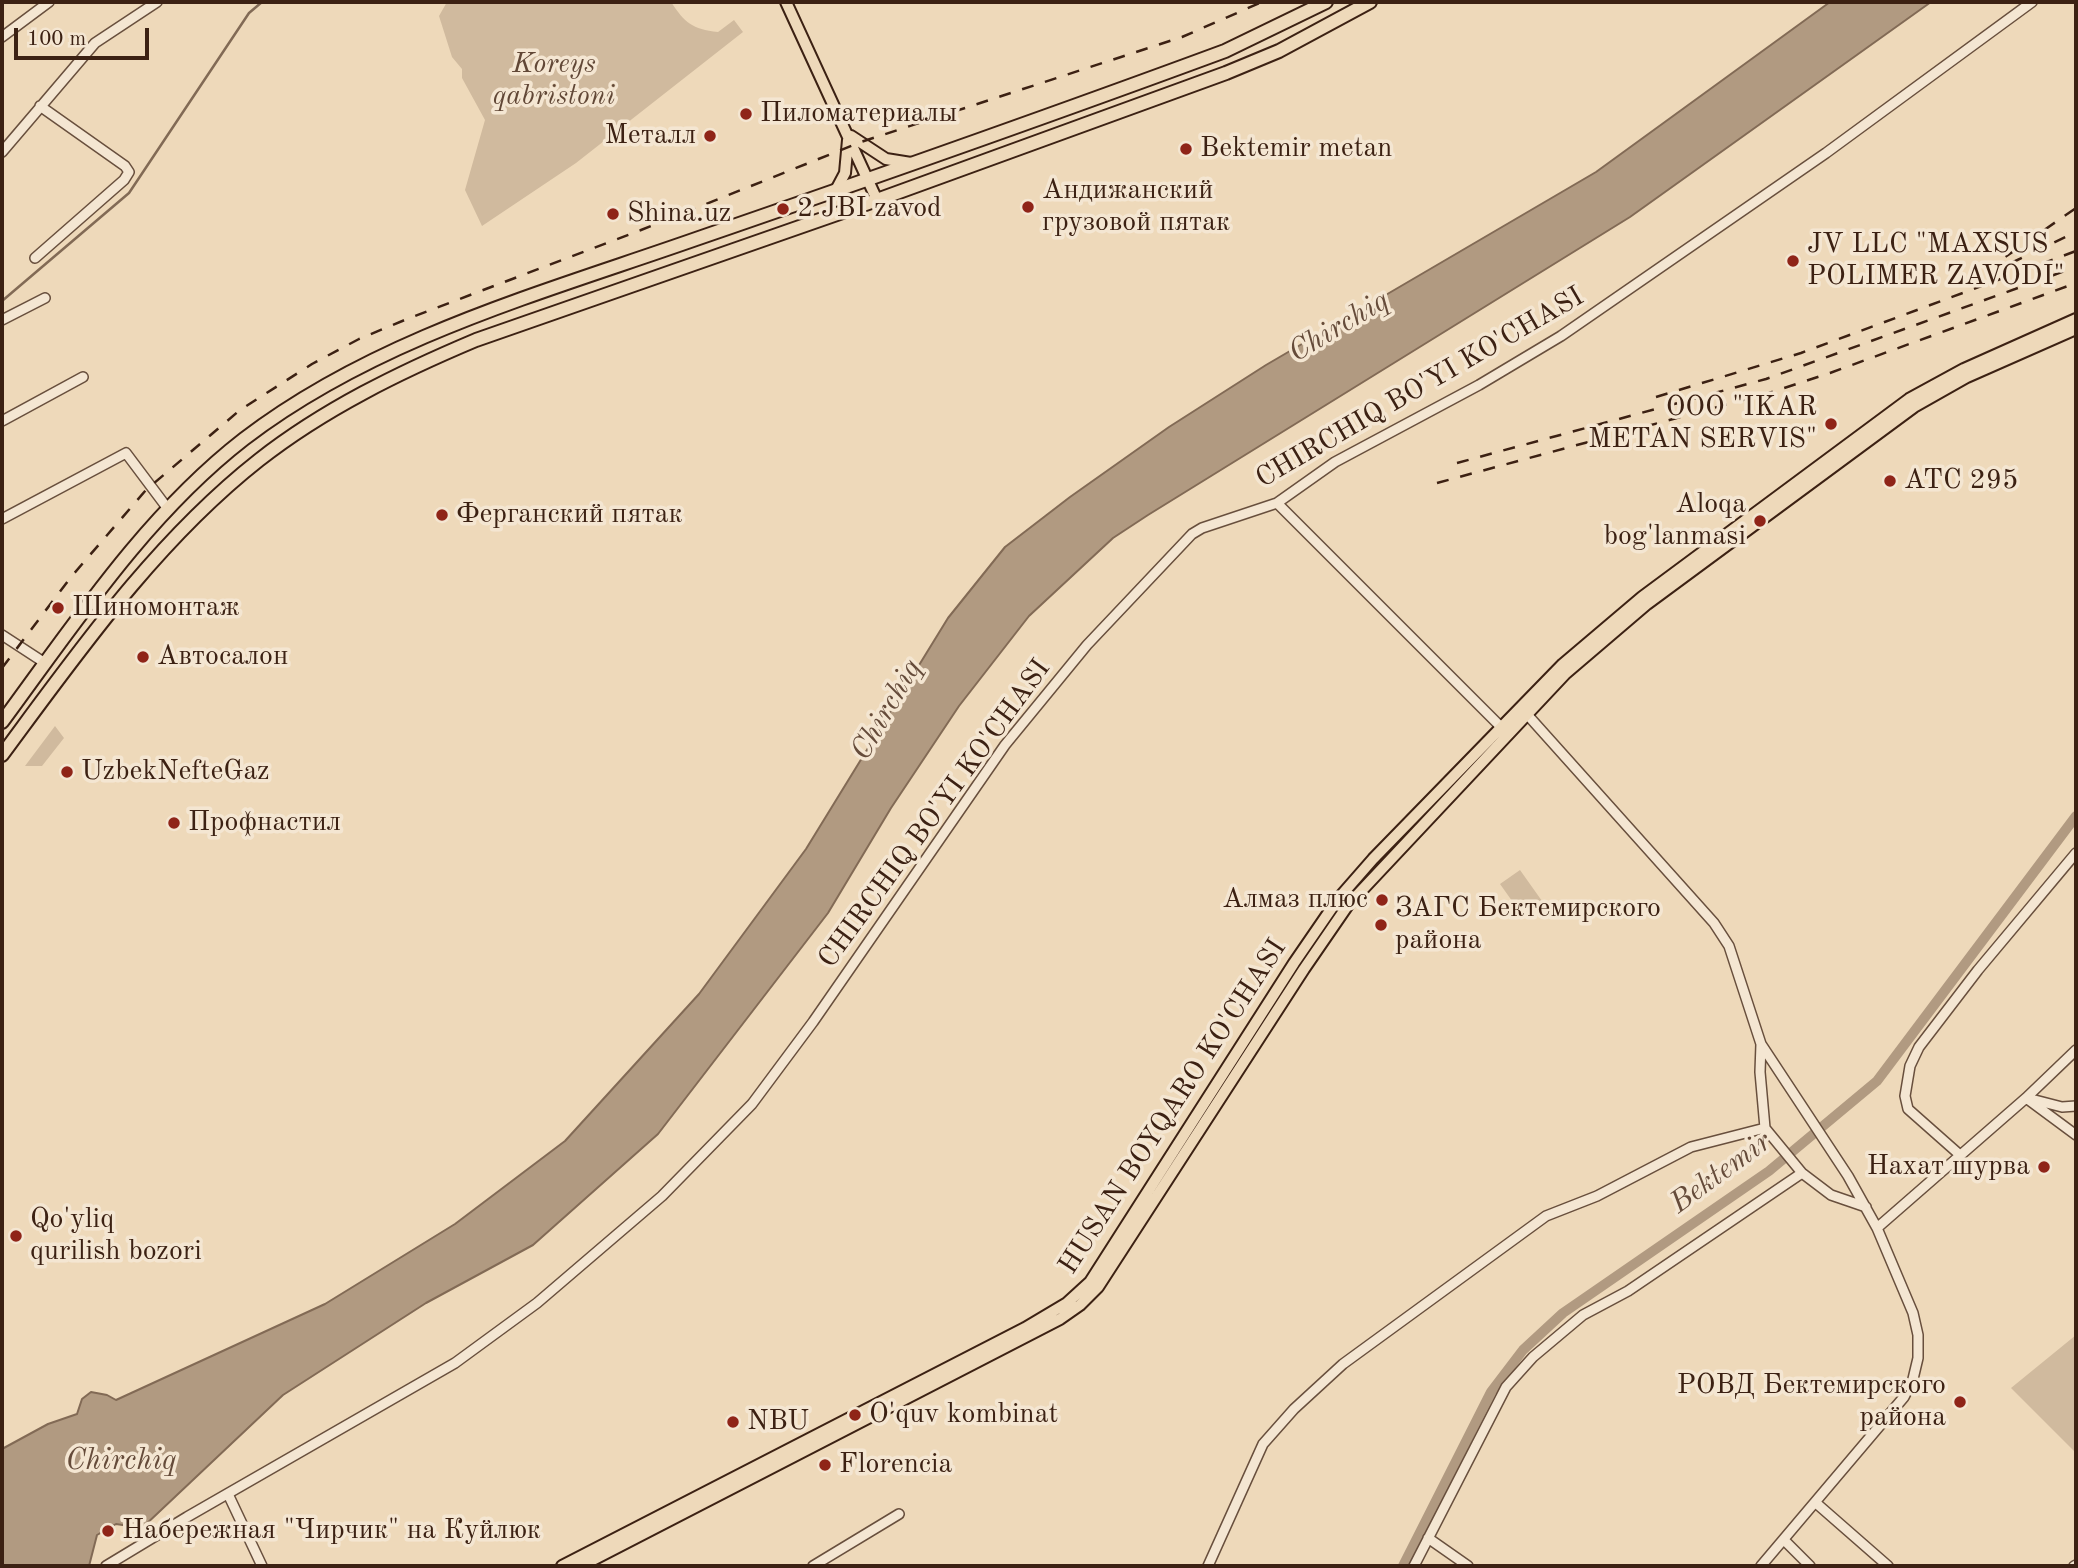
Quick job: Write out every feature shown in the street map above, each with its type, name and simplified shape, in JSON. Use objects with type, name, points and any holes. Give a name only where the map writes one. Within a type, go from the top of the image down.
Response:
[{"type":"highway","points":[[2,722],[96,595],[164,513],[219,459],[279,415],[383,354],[562,285],[1225,51],[1326,2]]},
{"type":"highway","points":[[2,755],[86,645],[179,532],[241,475],[279,445],[362,394],[422,363],[476,340],[877,200],[1226,72],[1279,51],[1370,2]]},
{"type":"highway","points":[[412,343],[422,363]]},
{"type":"highway","points":[[164,513],[179,532]]},
{"type":"main road","points":[[786,2],[849,134],[877,200]]},
{"type":"main road","points":[[849,134],[886,159],[911,163]]},
{"type":"main road","points":[[836,190],[848,161],[849,134]]},
{"type":"main road","name":"HUSAN BOYQARO KO'CHASI","points":[[582,1566],[1060,1319],[1080,1305],[1098,1287],[1338,899],[1373,859],[1524,711],[1644,601],[1912,403],[1964,369],[2076,319]]},
{"type":"main road","name":"HUSAN BOYQARO KO'CHASI","points":[[1912,403],[2076,328]]},
{"type":"main road","name":"HUSAN BOYQARO KO'CHASI","points":[[562,1566],[1025,1328],[1075,1298],[1090,1282],[1299,966]]},
{"type":"street","points":[[2,37],[49,2]]},
{"type":"street","points":[[2,152],[96,43],[157,2]]},
{"type":"street","name":"CHIRCHIQ BO'YI KO'CHASI","points":[[106,1566],[455,1363],[548,1295],[662,1196],[752,1104],[813,1022],[1005,746],[1087,645],[1192,534],[1202,528],[1277,503],[1335,462],[1479,384],[1560,336],[1826,153],[2032,2]]},
{"type":"street","points":[[35,258],[124,180],[129,172],[125,166],[40,106]]},
{"type":"street","points":[[2,320],[45,298]]},
{"type":"street","points":[[2,421],[83,377]]},
{"type":"street","points":[[2,519],[126,453],[164,513]]},
{"type":"street","points":[[1277,503],[1505,730]]},
{"type":"street","points":[[2,635],[45,663]]},
{"type":"street","points":[[1524,711],[1714,923],[1729,946],[1761,1044],[1838,1159],[1866,1207],[1916,1321],[1917,1365],[1904,1397],[1761,1566]]},
{"type":"street","points":[[1960,1156],[1908,1109],[1905,1097],[1910,1066],[1919,1047],[1978,970],[2076,853]]},
{"type":"street","points":[[1761,1044],[1760,1072],[1765,1128],[1802,1173],[1831,1195],[1866,1207]]},
{"type":"street","points":[[1877,1228],[2026,1098],[2076,1050]]},
{"type":"street","points":[[2026,1098],[2062,1107],[2076,1106]]},
{"type":"street","points":[[2026,1098],[2076,1135]]},
{"type":"street","points":[[2062,1107],[2076,1099]]},
{"type":"street","points":[[1208,1566],[1263,1444],[1294,1409],[1343,1364],[1546,1216],[1597,1196],[1691,1147],[1765,1128]]},
{"type":"street","points":[[1414,1566],[1506,1387],[1533,1357],[1583,1315],[1628,1291],[1802,1173]]},
{"type":"street","points":[[228,1494],[262,1566]]},
{"type":"street","points":[[1816,1503],[1888,1566]]},
{"type":"street","points":[[813,1566],[899,1514]]},
{"type":"street","points":[[1428,1538],[1468,1566]]},
{"type":"street","points":[[1784,1540],[1810,1566]]},
{"type":"green space","name":"Koreys qabristoni","points":[[447,2],[671,2],[685,20],[695,27],[718,32],[734,20],[743,32],[576,163],[482,226],[465,190],[485,120],[462,78],[462,69],[452,57],[439,16]]},
{"type":"green space","points":[[55,726],[64,738],[42,766],[25,766]]},
{"type":"green space","points":[[1520,870],[1542,901],[1522,915],[1500,884]]},
{"type":"green space","points":[[2076,1335],[2076,1453],[2011,1388]]},
{"type":"water","name":"Chirchiq","points":[[1830,2],[1931,2],[1630,217],[1113,538],[1029,616],[959,706],[891,808],[828,913],[658,1134],[533,1245],[426,1303],[283,1395],[142,1528],[116,1524],[97,1535],[89,1566],[2,1566],[2,1449],[48,1424],[77,1414],[82,1399],[91,1392],[116,1400],[325,1304],[455,1224],[565,1141],[699,994],[806,849],[948,618],[1005,547],[1169,427],[1266,365],[1596,172]]},
{"type":"waterway","points":[[2,301],[129,193],[249,13],[262,2]]},
{"type":"waterway","name":"Bektemir","points":[[1403,1566],[1491,1392],[1523,1350],[1563,1313],[1769,1171],[1877,1081],[2076,816]]},
{"type":"railway","points":[[2,668],[71,577],[146,490],[240,410],[312,364],[359,339],[861,142],[1182,37],[1262,2]]},
{"type":"railway","points":[[1966,284],[2076,208]]},
{"type":"railway","points":[[2011,263],[2076,232]]},
{"type":"railway","points":[[1656,397],[1801,353],[2076,251]]},
{"type":"railway","points":[[1457,463],[1766,379],[2076,267]]},
{"type":"railway","points":[[1437,483],[1769,393],[2076,283]]},
{"type":"place","name":"Пиломатериалы","points":[[746,114]]},
{"type":"place","name":"Металл","points":[[710,136]]},
{"type":"place","name":"Bektemir metan","points":[[1186,149]]},
{"type":"place","name":"Андижанский грузовой пятак","points":[[1028,207]]},
{"type":"place","name":"2 JBI zavod","points":[[783,209]]},
{"type":"place","name":"Shina.uz","points":[[613,214]]},
{"type":"place","name":"JV LLC \"MAXSUS POLIMER ZAVODI\"","points":[[1793,261]]},
{"type":"place","name":"OOO \"IKAR METAN SERVIS\"","points":[[1831,424]]},
{"type":"place","name":"ATC 295","points":[[1890,481]]},
{"type":"place","name":"Ферганский пятак","points":[[442,515]]},
{"type":"place","name":"Aloqa bog'lanmasi","points":[[1760,521]]},
{"type":"place","name":"Шиномонтаж","points":[[58,608]]},
{"type":"place","name":"Автосалон","points":[[143,657]]},
{"type":"place","name":"UzbekNefteGaz","points":[[67,772]]},
{"type":"place","name":"Профнастил","points":[[174,823]]},
{"type":"place","name":"Алмаз плюс","points":[[1382,900]]},
{"type":"place","name":"ЗАГС Бектемирского района","points":[[1381,925]]},
{"type":"place","name":"Нахат шурва","points":[[2044,1167]]},
{"type":"place","name":"Qo'yliq qurilish bozori","points":[[16,1236]]},
{"type":"place","name":"РОВД Бектемирского района","points":[[1960,1402]]},
{"type":"place","name":"O'quv kombinat","points":[[855,1415]]},
{"type":"place","name":"NBU","points":[[733,1422]]},
{"type":"place","name":"Florencia","points":[[825,1465]]},
{"type":"place","name":"Набережная \"Чирчик\" на Куйлюк","points":[[108,1531]]}]
